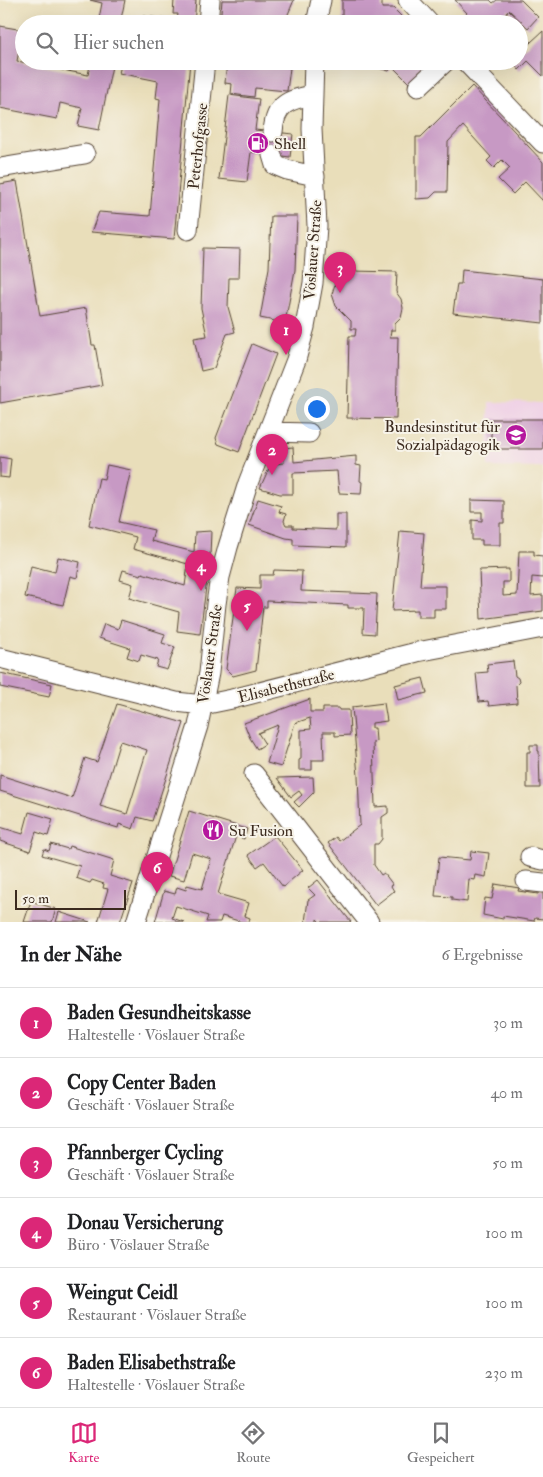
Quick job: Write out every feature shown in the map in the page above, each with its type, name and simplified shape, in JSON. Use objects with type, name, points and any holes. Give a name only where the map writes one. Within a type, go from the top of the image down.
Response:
[{"type":"street","points":[[209,15],[210,0]]},
{"type":"street","points":[[318,15],[321,0]]},
{"type":"street","points":[[408,0],[422,15]]},
{"type":"street","name":"Peterhofgasse","points":[[188,230],[204,70]]},
{"type":"street","name":"Vöslauer Straße","points":[[136,922],[198,726],[209,673],[216,604],[228,547],[248,483],[296,360],[305,327],[313,283],[317,226],[312,129],[313,70]]},
{"type":"street","points":[[418,87],[436,70]]},
{"type":"street","points":[[474,70],[543,143]]},
{"type":"street","points":[[273,132],[274,121],[281,107],[291,100],[312,95]]},
{"type":"street","points":[[0,168],[84,154]]},
{"type":"street","points":[[272,155],[275,165],[287,170],[315,176]]},
{"type":"street","points":[[268,432],[309,433]]},
{"type":"street","name":"Elisabethstraße","points":[[0,658],[176,702],[203,705],[417,652],[543,628]]},
{"type":"street","points":[[254,774],[369,922]]},
{"type":"shaded area","name":"Bundesinstitut für Sozialpädagogik","points":[[489,402],[543,403],[543,468],[488,467]]},
{"type":"building","points":[[90,0],[125,0],[122,15],[100,15],[102,3]]},
{"type":"building","points":[[174,0],[196,0],[195,15],[173,14]]},
{"type":"building","points":[[222,0],[294,0],[288,15],[221,15]]},
{"type":"building","points":[[342,0],[382,0],[382,8],[393,8],[400,15],[342,15]]},
{"type":"building","points":[[455,0],[490,0],[493,3],[497,0],[521,0],[538,17],[528,28],[528,15],[514,15],[509,10],[504,15],[465,15],[467,13]]},
{"type":"building","points":[[0,26],[15,29],[15,70],[63,70],[88,75],[89,70],[111,70],[99,130],[78,126],[82,108],[60,103],[57,119],[0,108]]},
{"type":"building","points":[[543,31],[543,76],[528,61],[528,45]]},
{"type":"building","points":[[120,70],[189,70],[174,239],[91,232],[99,212],[150,216],[160,99],[156,98],[158,81],[119,73]]},
{"type":"building","points":[[226,70],[290,70],[287,91],[255,88],[254,97],[231,94],[232,84],[225,83]]},
{"type":"building","points":[[396,70],[425,70],[410,84]]},
{"type":"building","points":[[472,86],[543,162],[543,201],[525,182],[513,194],[498,179],[510,168],[502,160],[494,168],[487,161],[491,157],[463,126],[448,142],[447,192],[436,192],[430,198],[416,199],[416,137],[421,137]]},
{"type":"building","name":"Shell","points":[[229,95],[259,99],[255,130],[293,134],[290,157],[251,152],[247,182],[219,179]]},
{"type":"building","points":[[17,181],[40,316],[86,308],[92,345],[95,345],[102,385],[0,403],[0,184]]},
{"type":"building","points":[[271,216],[297,216],[295,270],[285,323],[260,318],[269,268]]},
{"type":"building","points":[[203,248],[240,249],[239,278],[229,278],[228,307],[235,332],[227,334],[214,368],[201,371],[194,338],[207,336],[201,308]]},
{"type":"building","points":[[462,270],[543,279],[543,323],[453,313],[457,284],[461,284]]},
{"type":"building","points":[[352,271],[397,272],[396,292],[401,299],[403,308],[401,317],[395,323],[395,330],[391,330],[390,337],[398,337],[396,419],[347,418],[349,336],[355,336],[356,329],[351,329],[351,321],[336,306],[332,294],[335,284],[342,278],[352,275]]},
{"type":"building","points":[[252,344],[276,354],[239,452],[218,444],[216,438]]},
{"type":"building","points":[[491,419],[543,419],[543,449],[491,449]]},
{"type":"building","points":[[293,447],[294,462],[356,456],[356,465],[361,466],[361,494],[339,493],[337,471],[293,473],[293,494],[280,494],[260,488],[271,464],[284,463],[283,448]]},
{"type":"building","points":[[0,457],[11,459],[9,478],[0,477]]},
{"type":"building","points":[[107,465],[131,470],[119,522],[154,530],[151,541],[194,552],[195,532],[211,531],[210,556],[200,634],[177,631],[179,612],[129,598],[133,584],[120,580],[123,570],[141,575],[142,573],[185,586],[188,564],[133,549],[136,537],[89,525],[99,478],[104,479]]},
{"type":"building","points":[[258,499],[281,506],[279,512],[286,514],[284,521],[286,525],[293,525],[293,528],[336,530],[336,514],[346,514],[346,547],[293,545],[293,539],[249,525]]},
{"type":"building","points":[[471,500],[504,501],[504,523],[500,523],[500,545],[482,545],[482,540],[472,540],[472,520],[482,521],[482,512],[471,512]]},
{"type":"building","points":[[400,531],[424,533],[420,586],[446,586],[446,609],[434,609],[434,617],[418,617],[418,610],[392,611]]},
{"type":"building","points":[[519,551],[534,551],[534,555],[543,556],[543,578],[532,577],[531,596],[543,595],[543,611],[481,619],[479,570],[509,569],[509,582],[503,582],[503,596],[517,595]]},
{"type":"building","points":[[58,557],[80,562],[77,578],[70,576],[63,605],[25,597],[31,566],[55,572]]},
{"type":"building","points":[[274,570],[302,571],[301,591],[377,594],[375,634],[363,633],[364,608],[348,608],[348,605],[267,601],[267,607],[263,607],[256,670],[233,676],[226,669],[237,588],[260,589],[260,575],[273,575]]},
{"type":"building","points":[[121,620],[165,634],[162,643],[175,647],[167,670],[156,667],[158,660],[141,655],[139,661],[127,657],[130,648],[99,638],[104,624],[118,629]]},
{"type":"building","points":[[513,661],[515,676],[519,682],[516,685],[517,703],[489,706],[488,701],[479,702],[476,673],[488,672],[487,664]]},
{"type":"building","points":[[0,673],[52,684],[49,697],[0,687]]},
{"type":"building","points":[[423,678],[427,693],[398,700],[395,685]]},
{"type":"building","points":[[310,699],[310,712],[323,712],[323,708],[349,710],[350,735],[335,736],[335,732],[323,732],[324,760],[312,760],[312,770],[299,770],[301,730],[311,729],[310,718],[295,723],[281,767],[267,763],[278,725],[258,733],[265,744],[257,749],[244,723]]},
{"type":"building","points":[[384,703],[387,721],[372,723],[372,728],[375,728],[376,741],[373,742],[375,807],[388,806],[388,813],[382,817],[382,839],[378,844],[374,844],[374,865],[381,875],[384,873],[393,885],[391,886],[394,891],[376,905],[328,843],[336,837],[339,841],[360,825],[352,707]]},
{"type":"building","points":[[117,704],[184,723],[152,821],[137,817],[133,829],[119,824],[118,828],[0,791],[0,775],[72,798],[85,758],[97,762]],"holes":[[[120,741],[147,750],[127,814],[100,806]]]},
{"type":"building","points":[[530,745],[538,745],[540,788],[527,788],[527,752],[530,752]]},
{"type":"building","points":[[313,777],[314,792],[299,807],[294,802],[302,795],[299,791],[291,797],[277,778]]},
{"type":"building","points":[[189,811],[247,829],[244,839],[236,836],[218,894],[249,903],[245,916],[250,918],[249,922],[242,922],[222,916],[220,922],[206,922],[208,916],[176,906],[172,918],[184,922],[155,922],[164,891],[175,894],[177,887],[186,890],[187,885],[202,889],[211,859],[192,853],[184,880],[169,876]]},
{"type":"building","points":[[29,812],[53,819],[48,836],[36,832],[30,851],[0,841],[0,827],[23,834]]},
{"type":"building","points":[[275,836],[303,870],[283,887],[264,862],[257,867],[248,855]]},
{"type":"building","points":[[51,844],[68,849],[69,846],[114,860],[110,876],[133,883],[120,922],[98,922],[108,889],[103,888],[104,884],[92,880],[90,883],[76,878],[80,866],[42,855],[44,849],[49,851]]},
{"type":"building","points":[[471,851],[489,853],[486,877],[475,875],[474,880],[469,879],[467,902],[452,900],[452,897],[435,896],[439,857],[470,860]]},
{"type":"building","points":[[318,880],[351,922],[320,922],[317,919],[317,922],[305,922],[308,900],[315,895],[308,888]]},
{"type":"building","points":[[495,884],[519,888],[518,891],[538,894],[539,890],[543,891],[543,919],[535,918],[534,921],[503,916],[503,919],[483,915],[485,898],[492,899]]},
{"type":"building","points":[[31,901],[56,909],[52,922],[24,922]]},
{"type":"building","points":[[59,912],[90,922],[56,922]]},
{"type":"place","name":"Shell","points":[[258,143]]},
{"type":"place","name":"Pfannberger Cycling","points":[[340,293]]},
{"type":"place","name":"Baden Gesundheitskasse","points":[[286,355]]},
{"type":"place","name":"Bundesinstitut für Sozialpädagogik","points":[[516,435]]},
{"type":"place","name":"Copy Center Baden","points":[[272,475]]},
{"type":"place","name":"Donau Versicherung","points":[[201,591]]},
{"type":"place","name":"Weingut Ceidl","points":[[247,631]]},
{"type":"place","name":"Su Fusion","points":[[213,830]]},
{"type":"place","name":"Baden Elisabethstraße","points":[[157,893]]}]
